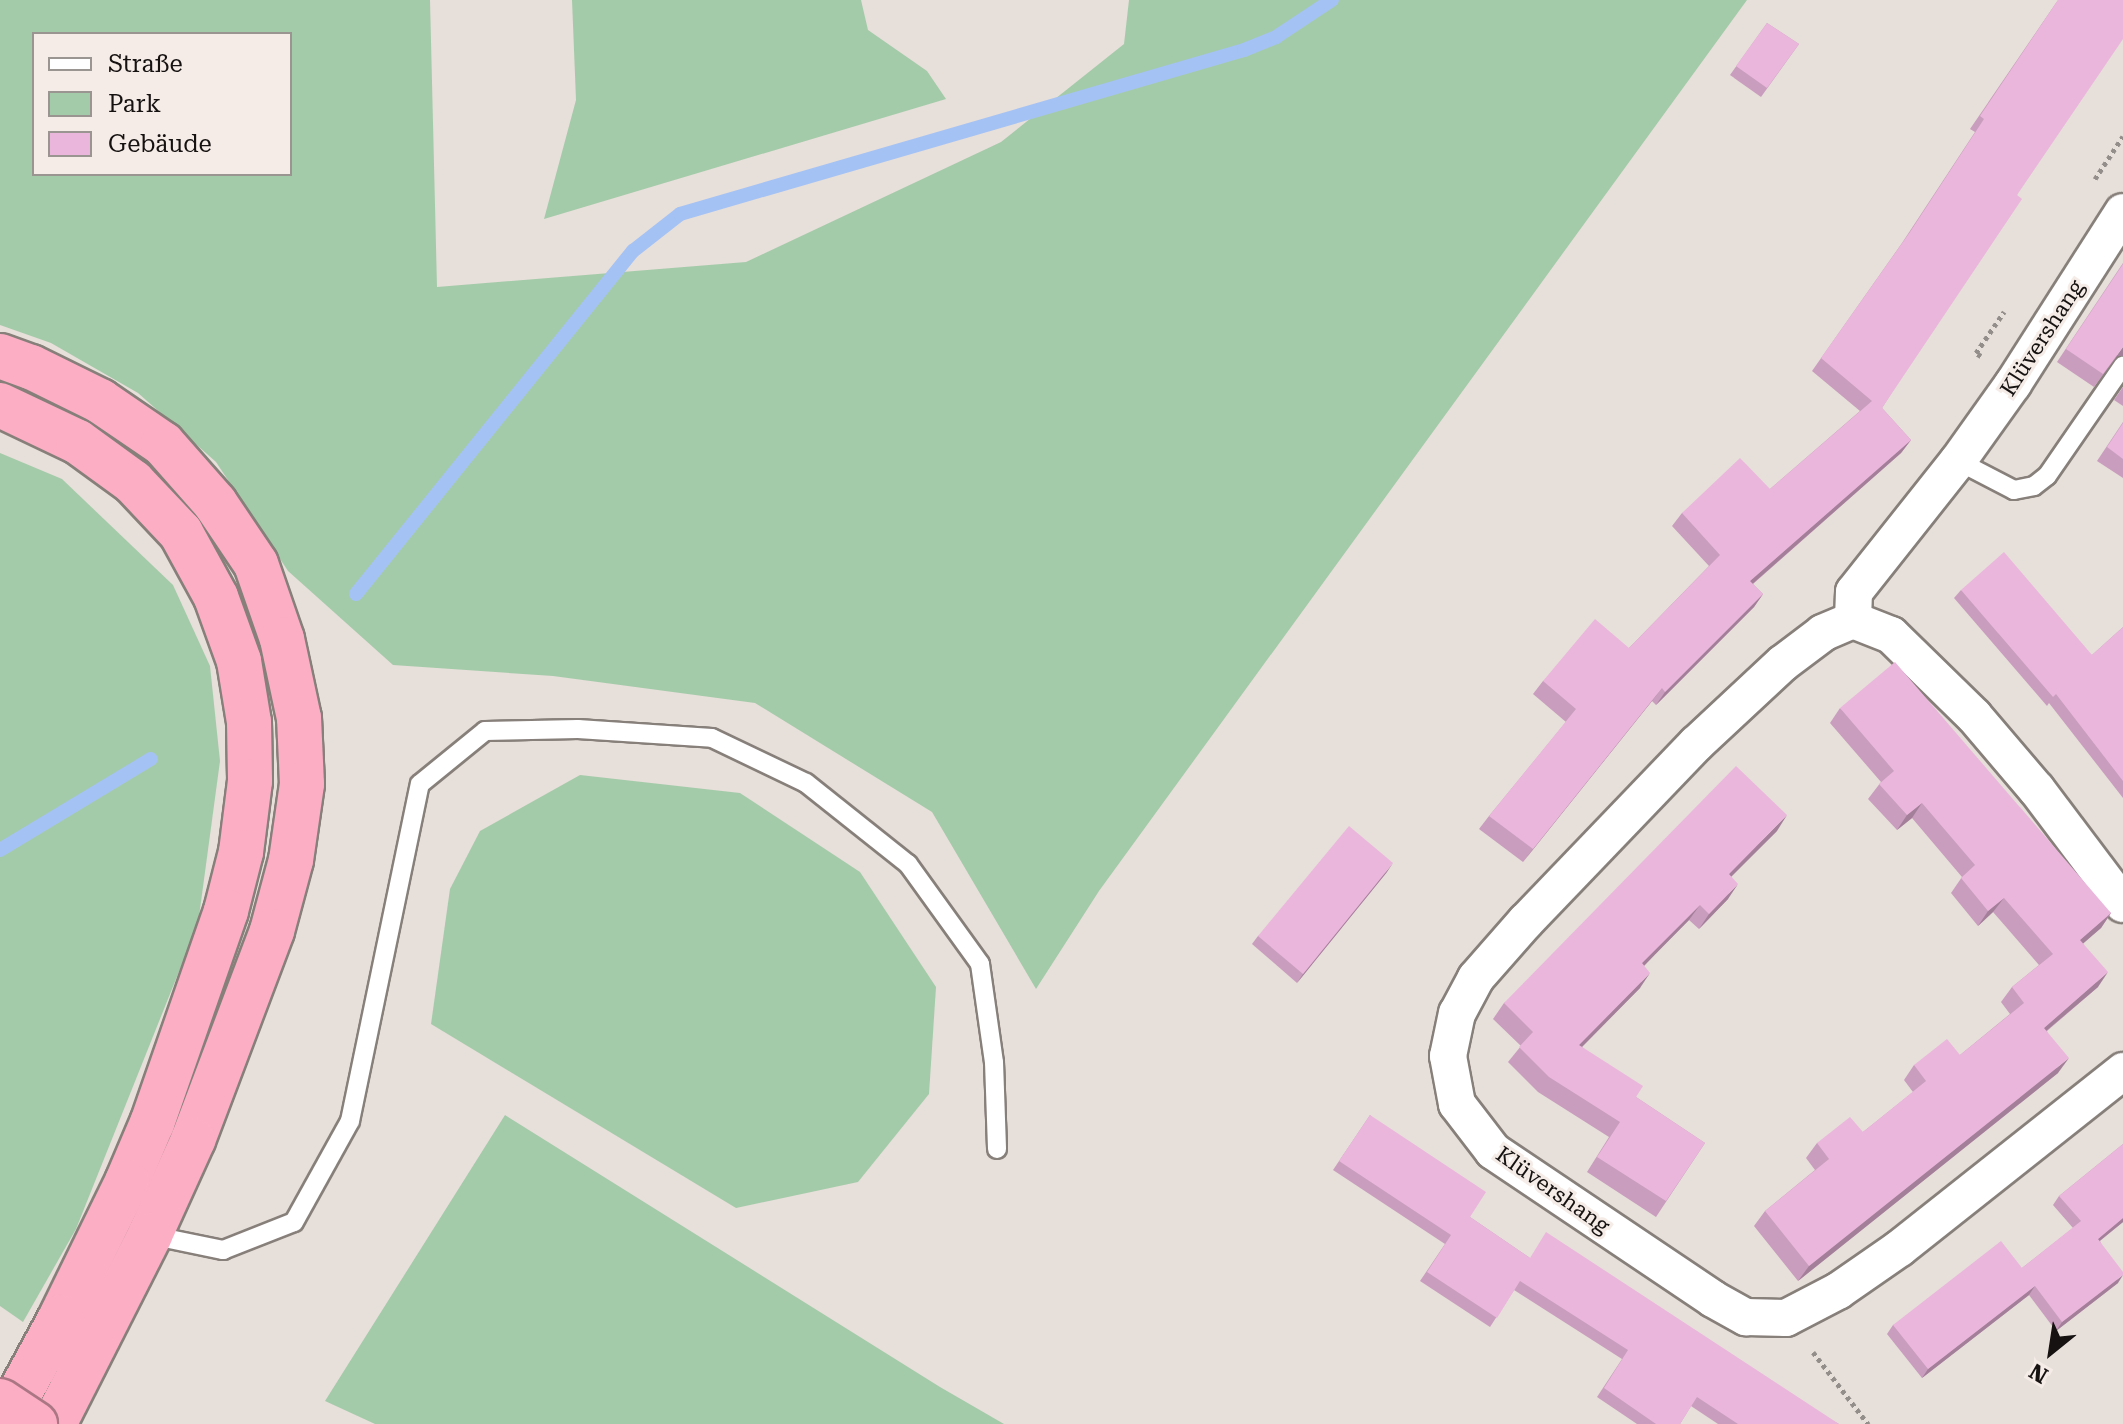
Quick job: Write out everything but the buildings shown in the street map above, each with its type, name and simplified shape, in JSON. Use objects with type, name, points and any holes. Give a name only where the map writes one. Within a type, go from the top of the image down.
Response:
[{"type":"highway","points":[[0,356],[31,367],[100,401],[163,444],[215,503],[256,564],[282,639],[299,718],[302,784],[291,860],[272,931],[222,1068],[150,1235],[54,1424]]},
{"type":"highway","points":[[0,405],[78,442],[133,482],[181,533],[216,597],[239,661],[249,722],[250,781],[241,852],[226,911],[152,1123],[127,1182],[61,1317],[3,1424]]},
{"type":"highway","points":[[0,1401],[35,1424]]},
{"type":"street","name":"Klüvershang","points":[[2123,212],[2013,384],[1958,461],[1854,592],[1853,620],[1823,633],[1729,713],[1526,921],[1476,978],[1457,1013],[1448,1056],[1457,1104],[1493,1151],[1713,1299],[1746,1317],[1786,1318],[1838,1291],[1900,1248],[2123,1071]]},
{"type":"street","points":[[1853,620],[1891,635],[1974,716],[2037,790],[2123,904]]},
{"type":"lane","points":[[1958,461],[2014,490],[2034,486],[2047,476],[2123,366]]},
{"type":"lane","points":[[150,1235],[223,1250],[294,1222],[350,1121],[420,784],[485,731],[578,729],[712,738],[806,783],[908,864],[980,964],[994,1062],[997,1149]]},
{"type":"path","points":[[2107,160],[2115,166]]},
{"type":"path","points":[[1786,1318],[1868,1424]]},
{"type":"green space","points":[[0,0],[430,0],[437,287],[746,262],[1001,142],[1124,44],[1129,0],[1747,0],[1099,891],[1036,989],[932,812],[755,703],[553,676],[393,665],[288,571],[216,462],[138,393],[51,343],[0,325]]},
{"type":"green space","points":[[572,0],[861,0],[868,30],[927,71],[946,99],[544,219],[576,100]]},
{"type":"green space","points":[[0,453],[62,479],[173,585],[210,666],[220,761],[198,924],[76,1229],[23,1322],[0,1306]]},
{"type":"green space","points":[[580,775],[740,793],[860,872],[936,987],[929,1094],[858,1182],[736,1208],[431,1024],[450,889],[480,831]]},
{"type":"green space","points":[[505,1115],[1004,1424],[375,1424],[325,1401]]},
{"type":"waterway","points":[[356,594],[633,251],[680,214],[1244,50],[1276,37],[1332,0]]},
{"type":"waterway","points":[[0,850],[151,759]]}]
